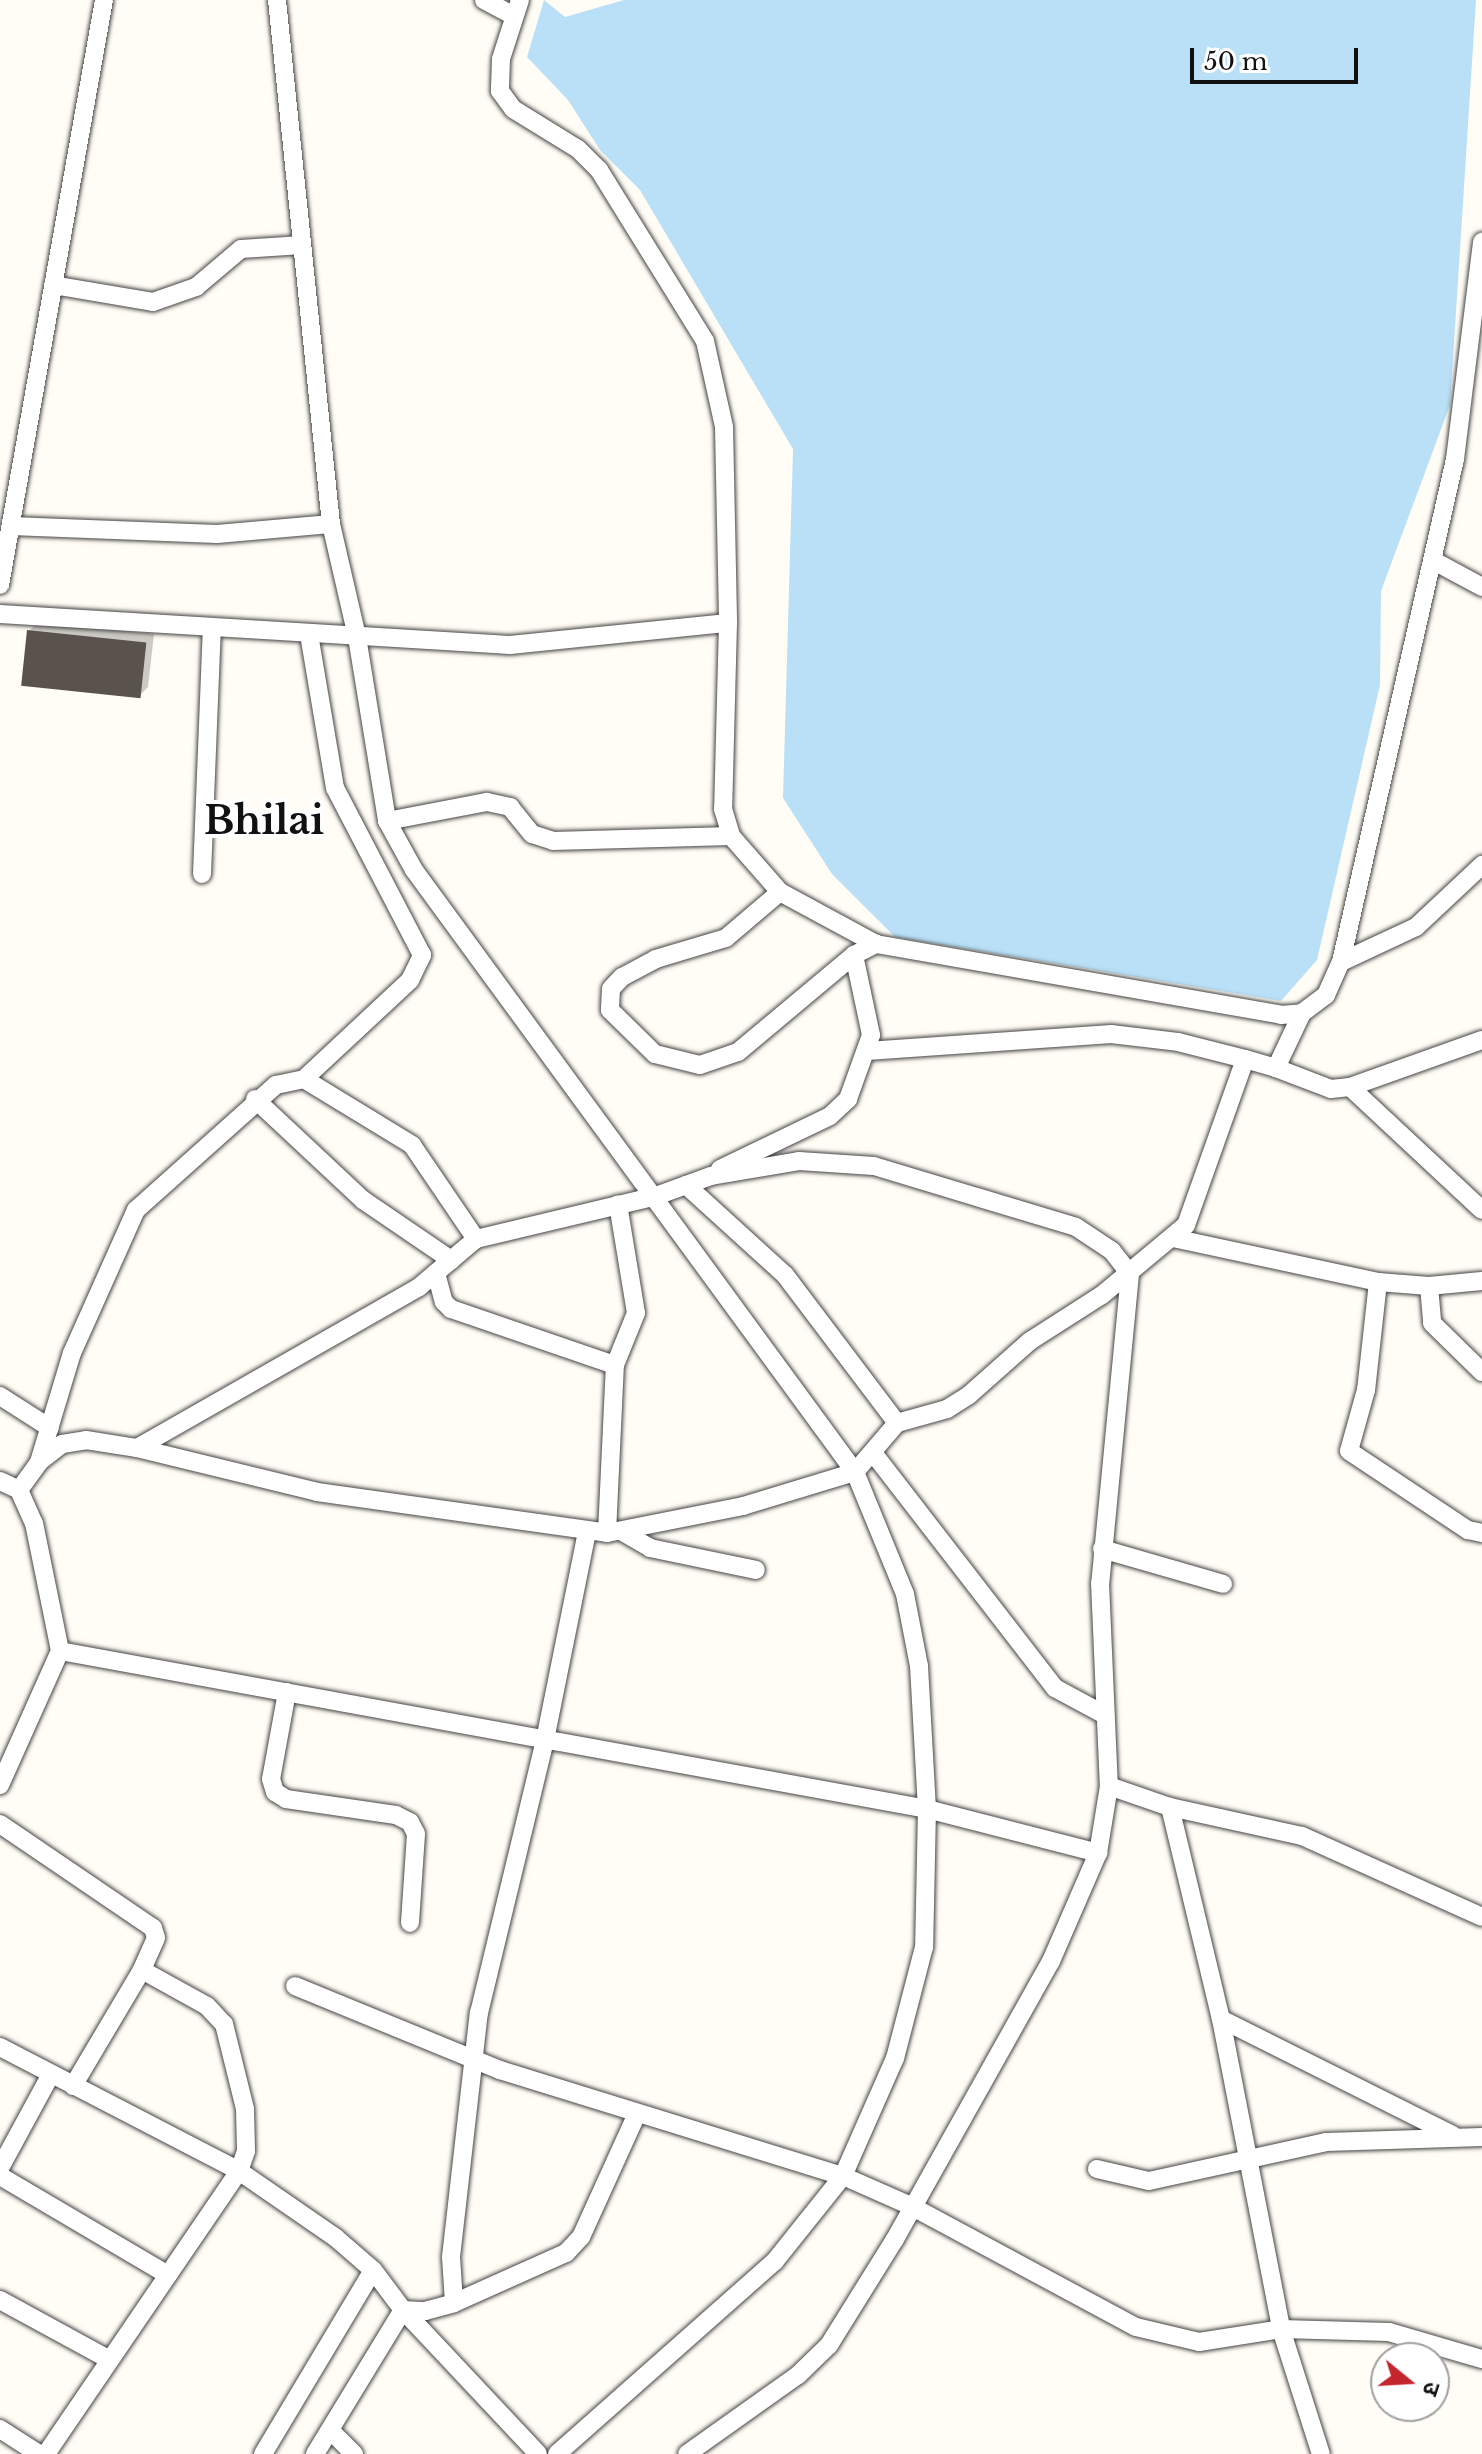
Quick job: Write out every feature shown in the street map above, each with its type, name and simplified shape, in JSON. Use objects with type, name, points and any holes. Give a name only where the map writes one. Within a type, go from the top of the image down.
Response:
[{"type":"street","points":[[0,585],[3,552],[11,526],[104,0]]},
{"type":"street","points":[[277,0],[331,524],[357,637],[387,821],[423,883],[590,1115],[656,1196],[855,1472],[905,1594],[913,1630],[927,1809],[924,1947],[895,2058],[843,2176],[775,2261],[557,2454]]},
{"type":"street","points":[[484,0],[517,8],[501,59],[500,91],[513,109],[578,149],[599,170],[705,341],[724,427],[728,623],[723,809],[731,836],[780,892],[876,944],[1281,1015],[1302,1013]]},
{"type":"street","points":[[1276,1068],[1302,1013],[1326,995],[1341,962],[1475,384],[1482,242]]},
{"type":"street","points":[[53,285],[153,302],[196,287],[241,249],[302,245]]},
{"type":"street","points":[[11,526],[217,534],[331,524]]},
{"type":"street","points":[[1434,561],[1482,587]]},
{"type":"street","points":[[0,614],[510,645],[728,623]]},
{"type":"street","points":[[202,874],[212,628]]},
{"type":"street","points":[[39,1462],[72,1353],[136,1210],[255,1099],[276,1085],[304,1079],[410,980],[422,955],[335,788],[309,634]]},
{"type":"street","points":[[387,821],[487,802],[510,807],[532,834],[553,841],[731,836]]},
{"type":"street","points":[[1341,962],[1416,927],[1482,865]]},
{"type":"street","points":[[780,892],[726,938],[656,959],[622,977],[611,989],[610,1010],[655,1054],[700,1065],[738,1052],[854,955],[876,944]]},
{"type":"street","points":[[137,1448],[370,1317],[476,1239],[656,1196],[711,1176],[830,1116],[848,1099],[871,1035],[854,955]]},
{"type":"street","points":[[867,1051],[1111,1034],[1178,1042],[1276,1068],[1331,1089],[1350,1087],[1482,1040]]},
{"type":"street","points":[[19,1490],[39,1462],[62,1444],[86,1440],[137,1448],[317,1492],[587,1532],[614,1532],[743,1506],[855,1472],[874,1454],[897,1423],[947,1409],[969,1395],[1030,1341],[1130,1274],[1173,1238],[1195,1210],[1245,1059]]},
{"type":"street","points":[[304,1079],[412,1145],[476,1239]]},
{"type":"street","points":[[1350,1087],[1482,1210]]},
{"type":"street","points":[[255,1099],[363,1200],[443,1266],[444,1302],[451,1309],[615,1365]]},
{"type":"street","points":[[687,2454],[798,2375],[829,2345],[1051,1961],[1098,1853],[1109,1786],[1102,1549],[1130,1274],[1112,1251],[1076,1227],[874,1166],[799,1161],[711,1176]]},
{"type":"street","points":[[686,1185],[785,1275],[897,1423]]},
{"type":"street","points":[[614,1532],[615,1365],[636,1313],[618,1204]]},
{"type":"street","points":[[1173,1238],[1378,1282],[1429,1286],[1482,1281]]},
{"type":"street","points":[[1378,1282],[1366,1390],[1349,1451],[1468,1530],[1482,1533]]},
{"type":"street","points":[[1429,1286],[1432,1323],[1482,1372]]},
{"type":"street","points":[[0,1396],[50,1428]]},
{"type":"street","points":[[874,1454],[1055,1688],[1105,1715]]},
{"type":"street","points":[[0,1481],[19,1490],[34,1523],[60,1651],[0,1785]]},
{"type":"street","points":[[454,2303],[451,2257],[489,1960],[545,1740],[587,1532]]},
{"type":"street","points":[[614,1532],[650,1548],[756,1570]]},
{"type":"street","points":[[1102,1549],[1223,1584]]},
{"type":"street","points":[[60,1651],[927,1809],[1098,1853]]},
{"type":"street","points":[[287,1692],[271,1779],[275,1792],[286,1799],[396,1815],[410,1822],[416,1834],[410,1923]]},
{"type":"street","points":[[1109,1786],[1170,1807],[1330,1846],[1482,1917]]},
{"type":"street","points":[[1170,1807],[1221,2019],[1281,2329],[1321,2454]]},
{"type":"street","points":[[0,1824],[153,1928],[156,1938],[142,1970],[73,2086]]},
{"type":"street","points":[[46,2454],[239,2171],[246,2151],[245,2109],[224,2024],[207,2006],[142,1970]]},
{"type":"street","points":[[295,1986],[476,2060],[636,2116],[843,2176],[911,2206],[1136,2327],[1199,2342],[1281,2329],[1389,2332],[1482,2359]]},
{"type":"street","points":[[1221,2019],[1456,2136]]},
{"type":"street","points":[[0,2047],[239,2171],[336,2238],[373,2270],[403,2310],[538,2454]]},
{"type":"street","points":[[0,2168],[51,2074]]},
{"type":"street","points":[[403,2310],[425,2311],[454,2303],[566,2253],[581,2237],[636,2116]]},
{"type":"street","points":[[1097,2169],[1149,2181],[1326,2142],[1482,2137]]},
{"type":"street","points":[[0,2176],[168,2275]]},
{"type":"street","points":[[263,2454],[373,2270]]},
{"type":"street","points":[[0,2300],[110,2360]]},
{"type":"street","points":[[315,2454],[403,2310]]},
{"type":"street","points":[[0,2429],[39,2454]]},
{"type":"street","points":[[330,2430],[354,2454]]},
{"type":"water","points":[[544,0],[565,17],[624,0],[1476,0],[1450,405],[1381,591],[1380,685],[1317,960],[1281,1001],[895,937],[832,874],[783,798],[793,449],[640,190],[600,150],[568,100],[527,57]]},
{"type":"building","points":[[27,630],[146,643],[140,698],[21,686]]},
{"type":"district","name":"Bhilai","points":[[264,821]]}]
